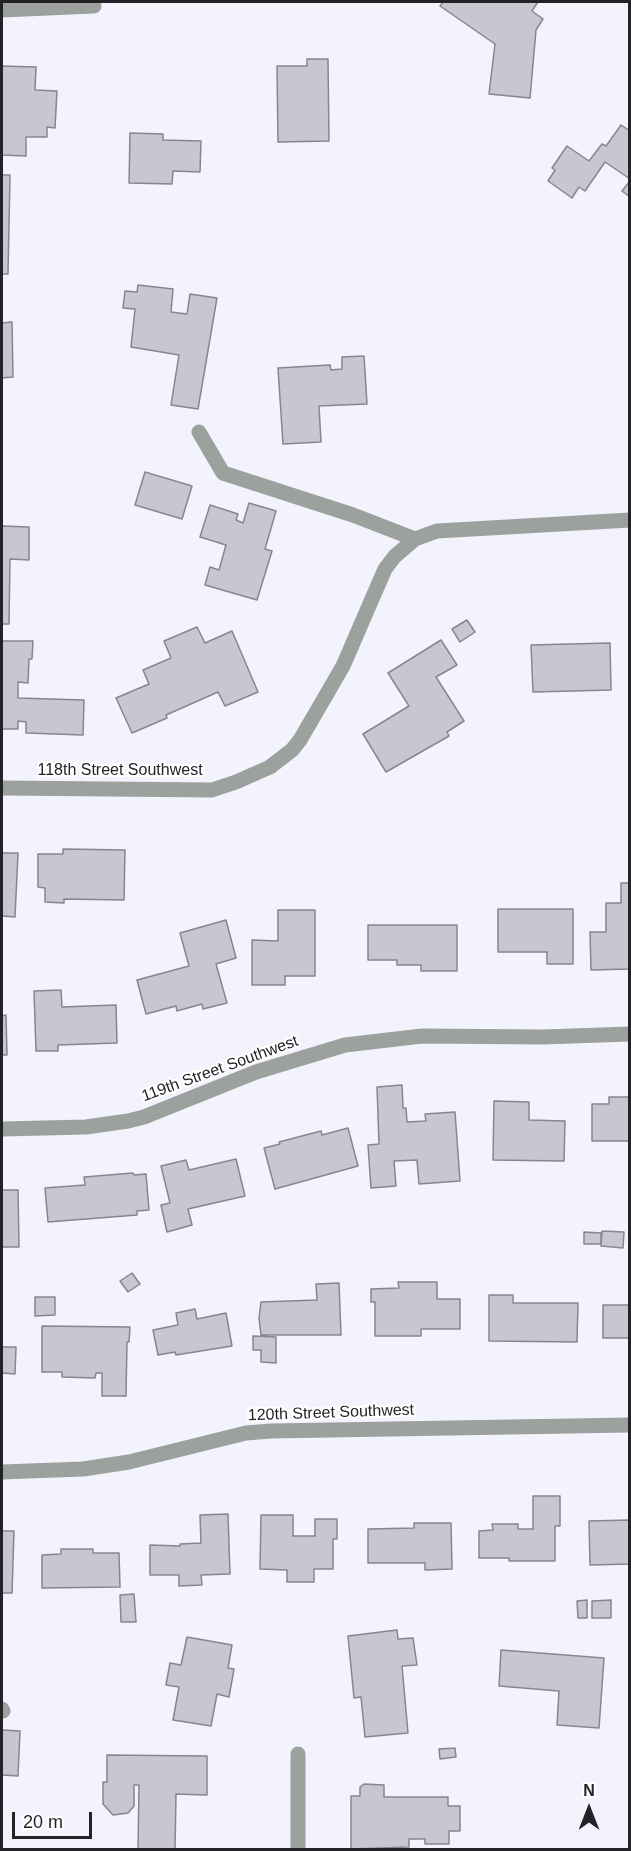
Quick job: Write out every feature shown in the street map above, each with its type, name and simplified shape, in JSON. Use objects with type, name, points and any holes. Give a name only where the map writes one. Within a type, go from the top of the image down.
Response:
[{"type":"street","points":[[2,10],[94,6]]},
{"type":"street","points":[[199,432],[223,473],[353,515],[415,539],[437,531],[630,520]]},
{"type":"street","name":"118th Street Southwest","points":[[2,788],[212,790],[270,766],[292,750],[300,740],[343,666],[385,569],[395,556],[415,539]]},
{"type":"street","name":"119th Street Southwest","points":[[2,1130],[86,1127],[128,1121],[144,1117],[256,1072],[345,1045],[422,1036],[543,1037],[630,1034]]},
{"type":"street","name":"120th Street Southwest","points":[[2,1472],[83,1469],[129,1462],[246,1433],[271,1431],[630,1425]]},
{"type":"street","points":[[298,1754],[298,1850]]},
{"type":"building","points":[[443,2],[538,2],[532,11],[543,19],[536,30],[530,98],[489,94],[495,44],[440,6]]},
{"type":"building","points":[[307,59],[328,59],[329,141],[278,142],[277,66],[307,66]]},
{"type":"building","points":[[2,66],[36,67],[35,90],[57,91],[55,128],[47,127],[47,137],[26,137],[26,156],[2,155]]},
{"type":"building","points":[[621,125],[630,131],[630,179],[605,162],[585,191],[579,187],[572,198],[548,181],[555,170],[552,168],[567,146],[589,161],[602,144],[606,146]]},
{"type":"building","points":[[130,133],[163,134],[163,140],[201,141],[200,172],[173,171],[172,184],[129,183]]},
{"type":"building","points":[[2,175],[10,175],[8,274],[2,274]]},
{"type":"building","points":[[630,181],[630,197],[622,191]]},
{"type":"building","points":[[138,285],[173,289],[171,312],[187,314],[190,294],[217,298],[198,409],[171,405],[179,355],[131,347],[135,309],[123,308],[125,291],[137,292]]},
{"type":"building","points":[[12,322],[13,377],[2,378],[2,323]]},
{"type":"building","points":[[364,356],[367,404],[319,406],[321,442],[283,444],[278,368],[330,365],[331,370],[342,369],[342,357]]},
{"type":"building","points":[[145,472],[192,486],[182,519],[135,505]]},
{"type":"building","points":[[249,503],[276,511],[265,549],[272,551],[257,600],[205,585],[210,567],[219,570],[226,545],[200,537],[210,505],[238,514],[236,520],[243,523]]},
{"type":"building","points":[[2,526],[29,527],[29,560],[10,559],[9,624],[2,624]]},
{"type":"building","points":[[467,620],[475,632],[460,642],[452,629]]},
{"type":"building","points":[[197,627],[205,643],[232,631],[258,692],[225,706],[218,692],[132,733],[116,698],[149,684],[143,670],[171,658],[164,641]]},
{"type":"building","points":[[441,640],[457,665],[436,677],[464,721],[447,732],[449,736],[386,772],[363,734],[409,706],[388,673]]},
{"type":"building","points":[[2,641],[33,641],[32,659],[29,659],[28,683],[18,682],[18,698],[84,700],[83,735],[26,733],[26,722],[18,721],[18,729],[2,729]]},
{"type":"building","points":[[610,643],[611,690],[533,692],[531,645]]},
{"type":"building","points":[[63,849],[125,850],[124,900],[64,899],[64,903],[45,902],[45,888],[38,887],[38,854],[63,854]]},
{"type":"building","points":[[2,853],[18,853],[15,917],[2,916]]},
{"type":"building","points":[[621,883],[630,883],[630,969],[591,970],[590,932],[606,932],[606,903],[621,903]]},
{"type":"building","points":[[498,909],[573,909],[573,964],[547,964],[547,952],[498,952]]},
{"type":"building","points":[[278,910],[315,910],[315,976],[285,976],[285,985],[252,985],[252,940],[278,941]]},
{"type":"building","points":[[226,920],[236,958],[216,964],[227,1003],[203,1009],[202,1004],[177,1011],[176,1006],[146,1014],[137,980],[189,966],[180,933]]},
{"type":"building","points":[[368,925],[457,925],[457,971],[421,971],[421,965],[397,965],[397,960],[368,960]]},
{"type":"building","points":[[61,990],[62,1007],[116,1005],[117,1043],[58,1045],[58,1051],[36,1051],[34,991]]},
{"type":"building","points":[[6,1015],[7,1055],[2,1055],[2,1016]]},
{"type":"building","points":[[402,1085],[403,1108],[406,1108],[407,1122],[426,1121],[425,1114],[455,1112],[460,1181],[419,1184],[417,1160],[394,1161],[396,1186],[371,1188],[368,1145],[379,1144],[377,1087]]},
{"type":"building","points":[[609,1097],[630,1097],[630,1141],[592,1141],[592,1104],[609,1104]]},
{"type":"building","points":[[494,1101],[529,1102],[529,1120],[565,1121],[564,1161],[493,1160]]},
{"type":"building","points":[[348,1128],[358,1166],[275,1189],[264,1148],[321,1131],[322,1135]]},
{"type":"building","points":[[236,1159],[245,1196],[188,1209],[192,1225],[167,1232],[161,1205],[170,1203],[161,1166],[186,1160],[189,1170]]},
{"type":"building","points":[[133,1173],[134,1175],[146,1174],[149,1210],[137,1211],[137,1215],[48,1222],[45,1188],[85,1185],[84,1177]]},
{"type":"building","points":[[2,1190],[18,1190],[19,1247],[2,1247]]},
{"type":"building","points":[[602,1231],[624,1232],[623,1248],[601,1246]]},
{"type":"building","points":[[584,1232],[601,1233],[601,1244],[584,1244]]},
{"type":"building","points":[[132,1273],[140,1284],[128,1292],[120,1281]]},
{"type":"building","points":[[398,1282],[437,1282],[437,1299],[460,1299],[460,1329],[421,1329],[421,1336],[375,1336],[375,1302],[371,1302],[371,1289],[399,1288]]},
{"type":"building","points":[[339,1283],[341,1335],[261,1335],[259,1318],[261,1302],[317,1300],[316,1284]]},
{"type":"building","points":[[489,1295],[513,1295],[513,1303],[578,1303],[577,1342],[489,1341]]},
{"type":"building","points":[[35,1297],[55,1297],[55,1315],[35,1316]]},
{"type":"building","points":[[603,1305],[630,1305],[630,1338],[603,1338]]},
{"type":"building","points":[[195,1309],[197,1319],[226,1313],[232,1346],[176,1355],[175,1352],[158,1355],[153,1330],[178,1325],[176,1313]]},
{"type":"building","points":[[42,1326],[130,1327],[129,1342],[127,1342],[126,1396],[102,1396],[102,1373],[96,1373],[95,1378],[62,1377],[62,1372],[42,1372]]},
{"type":"building","points":[[253,1336],[276,1337],[276,1363],[261,1362],[261,1350],[253,1350]]},
{"type":"building","points":[[2,1347],[16,1347],[15,1374],[2,1373]]},
{"type":"building","points":[[533,1496],[560,1496],[560,1526],[555,1526],[555,1561],[509,1561],[509,1558],[479,1558],[479,1531],[493,1530],[492,1524],[518,1524],[518,1529],[533,1529]]},
{"type":"building","points":[[228,1514],[230,1574],[201,1575],[202,1585],[179,1586],[179,1575],[150,1575],[150,1545],[180,1546],[180,1544],[201,1543],[200,1515]]},
{"type":"building","points":[[261,1515],[293,1515],[293,1536],[315,1536],[315,1519],[337,1519],[337,1539],[333,1539],[333,1569],[314,1569],[314,1582],[287,1582],[287,1570],[260,1569]]},
{"type":"building","points":[[630,1520],[630,1564],[590,1565],[589,1521]]},
{"type":"building","points":[[414,1523],[451,1523],[452,1569],[425,1570],[425,1563],[368,1563],[368,1529],[414,1528]]},
{"type":"building","points":[[2,1531],[14,1531],[12,1593],[2,1593]]},
{"type":"building","points":[[61,1549],[93,1549],[93,1553],[119,1553],[120,1587],[42,1588],[42,1555],[61,1554]]},
{"type":"building","points":[[134,1594],[136,1622],[121,1622],[120,1595]]},
{"type":"building","points":[[587,1600],[587,1618],[578,1618],[577,1601]]},
{"type":"building","points":[[611,1600],[611,1618],[592,1618],[592,1601]]},
{"type":"building","points":[[397,1630],[398,1639],[413,1638],[417,1665],[402,1666],[408,1733],[365,1737],[361,1697],[354,1698],[348,1636]]},
{"type":"building","points":[[187,1637],[232,1645],[228,1668],[234,1669],[229,1697],[217,1694],[211,1726],[173,1720],[179,1687],[166,1685],[170,1663],[181,1665]]},
{"type":"building","points":[[501,1650],[604,1658],[599,1728],[557,1725],[559,1691],[499,1686]]},
{"type":"building","points":[[2,1730],[20,1731],[18,1776],[2,1775]]},
{"type":"building","points":[[455,1748],[456,1757],[440,1759],[439,1749]]},
{"type":"building","points":[[107,1755],[207,1756],[207,1795],[176,1794],[175,1850],[138,1850],[139,1785],[134,1785],[134,1806],[128,1813],[113,1815],[103,1804],[103,1782],[107,1782]]},
{"type":"building","points":[[364,1784],[384,1785],[384,1797],[448,1797],[448,1806],[460,1806],[460,1831],[449,1831],[449,1844],[425,1844],[425,1839],[409,1839],[409,1847],[351,1849],[351,1796],[360,1796],[360,1787]]}]
